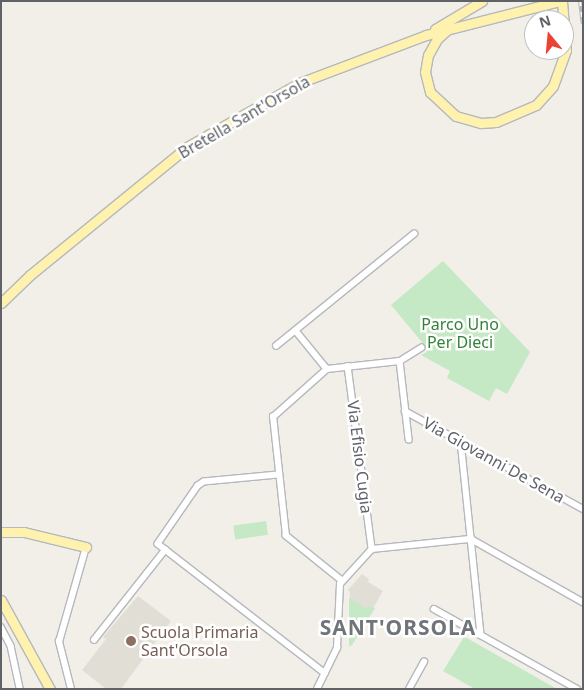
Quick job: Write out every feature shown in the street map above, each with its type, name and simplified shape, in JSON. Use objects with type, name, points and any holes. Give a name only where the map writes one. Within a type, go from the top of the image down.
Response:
[{"type":"main road","points":[[426,35],[482,1]]},
{"type":"main road","points":[[450,28],[437,39],[428,55],[425,72],[430,92],[456,116],[481,123],[496,122],[536,105],[553,86],[566,50],[560,1]]},
{"type":"main road","name":"Bretella Sant'Orsola","points":[[1,303],[30,275],[158,168],[227,123],[299,83],[426,35],[560,1]]},
{"type":"main road","points":[[1,532],[24,532],[86,547]]},
{"type":"main road","points":[[1,600],[50,689]]},
{"type":"street","points":[[276,346],[414,234]]},
{"type":"street","points":[[296,330],[328,369]]},
{"type":"street","points":[[342,580],[286,536],[273,417],[328,369],[400,361],[422,348]]},
{"type":"street","points":[[400,361],[409,439]]},
{"type":"street","name":"Via Efisio Cugia","points":[[348,366],[372,549]]},
{"type":"street","name":"Via Giovanni De Sena","points":[[405,411],[583,509]]},
{"type":"street","points":[[461,441],[481,635]]},
{"type":"street","points":[[278,475],[204,482],[158,541],[165,550],[325,673]]},
{"type":"street","points":[[317,689],[337,648],[342,580],[372,549],[471,539],[583,602]]},
{"type":"street","points":[[71,689],[59,642],[86,547]]},
{"type":"street","points":[[94,640],[165,550]]},
{"type":"street","points":[[434,609],[577,689]]},
{"type":"street","points":[[1,627],[11,646],[20,689]]},
{"type":"street","points":[[408,689],[424,662]]},
{"type":"shaded area","points":[[362,574],[369,579],[368,582],[383,591],[352,645],[349,646],[350,592],[348,590]]},
{"type":"shaded area","name":"Scuola Primaria Sant'Orsola","points":[[138,596],[171,621],[121,689],[106,689],[82,670],[106,639],[103,637]]},
{"type":"green space","name":"Parco Uno Per Dieci","points":[[443,261],[530,352],[507,394],[496,388],[489,401],[447,378],[450,371],[421,355],[427,352],[421,341],[391,305]]},
{"type":"green space","points":[[266,521],[268,535],[235,539],[233,526]]},
{"type":"green space","points":[[349,598],[366,609],[368,606],[375,608],[352,645],[349,646]]},
{"type":"green space","points":[[464,637],[557,689],[475,689],[443,671]]},
{"type":"railway","points":[[580,1],[583,24]]},
{"type":"place","name":"Scuola Primaria Sant'Orsola","points":[[131,641]]},
{"type":"district","name":"SANT'ORSOLA","points":[[398,627]]}]
